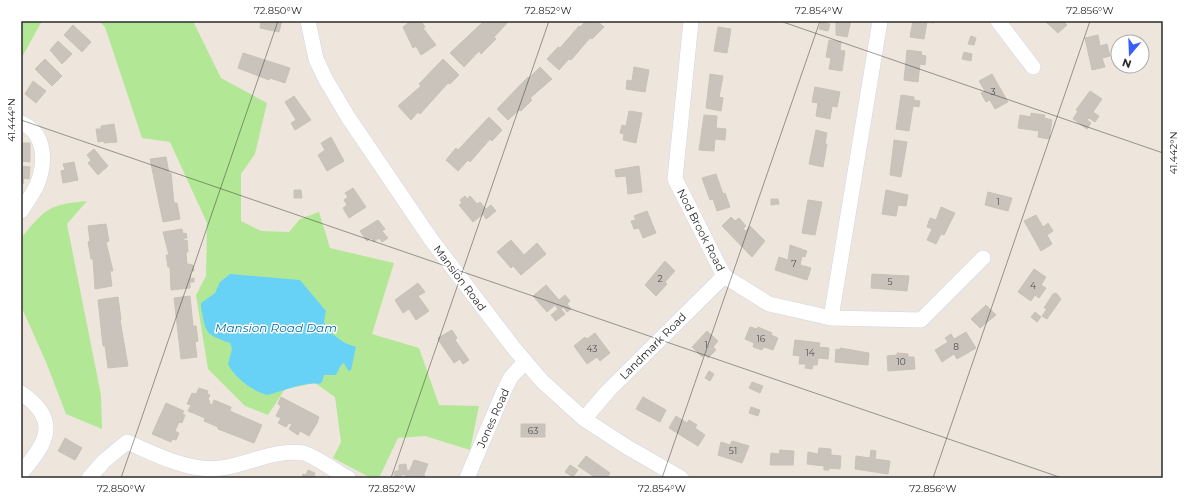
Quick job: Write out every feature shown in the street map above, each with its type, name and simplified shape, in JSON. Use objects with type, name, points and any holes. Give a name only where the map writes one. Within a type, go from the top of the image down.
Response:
[{"type":"street","name":"Mansion Road","points":[[308,21],[316,59],[329,86],[352,123],[430,238],[525,362],[542,381],[584,419],[626,447],[681,478]]},
{"type":"street","name":"Nod Brook Road","points":[[691,21],[675,179],[724,276],[769,304],[831,318],[921,320],[983,258]]},
{"type":"street","points":[[831,318],[880,21]]},
{"type":"street","points":[[998,21],[1033,67]]},
{"type":"street","points":[[21,123],[36,131],[40,141],[43,158],[36,187],[21,211]]},
{"type":"street","name":"Landmark Road","points":[[584,419],[608,391],[724,276]]},
{"type":"street","name":"Jones Road","points":[[467,478],[504,391],[511,377],[525,362]]},
{"type":"street","points":[[21,393],[34,402],[41,411],[46,421],[46,433],[36,455],[21,473]]},
{"type":"street","points":[[89,478],[104,461],[127,442],[179,463],[202,468],[227,468],[275,454],[304,453],[348,478]]},
{"type":"green space","points":[[21,21],[42,21],[21,59]]},
{"type":"green space","points":[[99,21],[193,21],[221,78],[267,103],[255,154],[241,174],[241,221],[261,231],[289,232],[300,219],[319,212],[330,248],[394,263],[372,334],[419,348],[439,405],[479,406],[470,450],[425,436],[398,438],[379,478],[371,478],[333,458],[341,442],[335,397],[315,383],[285,389],[268,415],[245,406],[208,369],[196,295],[206,276],[207,223],[170,142],[142,138],[105,27]]},
{"type":"green space","points":[[87,201],[67,224],[101,395],[102,429],[66,414],[46,362],[21,306],[21,238],[36,220],[49,210],[64,204]]},
{"type":"water","name":"Mansion Road Dam","points":[[230,274],[300,280],[326,311],[324,322],[331,333],[345,343],[356,347],[351,370],[348,371],[344,363],[341,365],[336,375],[324,375],[322,382],[319,384],[313,383],[300,385],[267,395],[244,383],[228,364],[232,349],[230,343],[211,335],[204,322],[201,307],[201,303],[215,293],[220,282]]},
{"type":"building","points":[[261,21],[282,21],[279,32],[260,28]]},
{"type":"building","points":[[411,21],[421,21],[425,27],[423,28],[436,45],[421,55],[416,46],[413,48],[403,27]]},
{"type":"building","points":[[484,21],[509,21],[494,37],[496,39],[481,54],[479,51],[464,67],[450,53]]},
{"type":"building","points":[[586,21],[597,21],[604,27],[592,39],[590,38],[571,60],[569,59],[559,70],[547,59],[558,47],[560,48],[579,26],[580,27]]},
{"type":"building","points":[[836,21],[851,21],[847,37],[836,35]]},
{"type":"building","points":[[913,21],[934,21],[934,23],[927,22],[924,39],[910,37]]},
{"type":"building","points":[[1045,21],[1063,21],[1067,25],[1058,33]]},
{"type":"building","points":[[821,22],[830,24],[828,31],[819,29]]},
{"type":"building","points":[[73,25],[91,42],[82,52],[64,35]]},
{"type":"building","points":[[718,27],[731,29],[727,53],[714,51]]},
{"type":"building","points":[[1098,35],[1100,46],[1107,44],[1110,56],[1102,58],[1105,67],[1092,70],[1085,38]]},
{"type":"building","points":[[971,36],[976,38],[974,45],[968,44]]},
{"type":"building","points":[[829,40],[841,42],[840,50],[845,51],[842,71],[829,69],[831,58],[826,57]]},
{"type":"building","points":[[58,41],[72,54],[62,64],[50,50]]},
{"type":"building","points":[[907,50],[922,52],[921,55],[926,56],[925,65],[920,64],[918,82],[904,80]]},
{"type":"building","points":[[964,52],[972,54],[971,61],[962,59]]},
{"type":"building","points":[[243,53],[290,68],[285,83],[270,78],[269,80],[238,68]]},
{"type":"building","points":[[45,59],[62,76],[52,86],[35,69]]},
{"type":"building","points":[[443,59],[459,75],[450,84],[448,83],[420,114],[418,112],[411,120],[398,106],[421,86],[419,84]]},
{"type":"building","points":[[540,67],[552,79],[530,98],[532,100],[521,111],[519,110],[508,120],[497,109],[528,77],[529,78]]},
{"type":"building","points":[[634,67],[649,70],[645,92],[626,89],[627,80],[632,81]]},
{"type":"building","points":[[710,74],[723,76],[719,97],[723,98],[721,111],[706,108]]},
{"type":"building","points":[[992,74],[1008,102],[995,109],[990,100],[986,102],[981,93],[985,91],[979,81]]},
{"type":"building","points":[[33,81],[46,91],[36,103],[25,94]]},
{"type":"building","points":[[815,87],[840,92],[837,107],[832,106],[830,119],[816,116],[818,103],[812,102]]},
{"type":"building","points":[[1090,91],[1102,99],[1093,112],[1099,116],[1095,122],[1089,118],[1087,120],[1091,123],[1087,129],[1073,119],[1078,111],[1076,110]]},
{"type":"building","points":[[901,95],[914,97],[914,100],[920,101],[919,107],[913,106],[909,131],[896,129]]},
{"type":"building","points":[[294,96],[311,120],[295,130],[291,123],[296,120],[285,102]]},
{"type":"building","points":[[629,111],[642,113],[636,143],[623,140],[624,134],[620,133],[622,125],[626,126]]},
{"type":"building","points":[[1031,113],[1045,115],[1044,118],[1052,120],[1049,139],[1038,137],[1039,131],[1018,128],[1020,115],[1031,117]]},
{"type":"building","points":[[704,115],[717,116],[716,128],[726,129],[725,140],[715,139],[714,151],[699,150]]},
{"type":"building","points":[[489,117],[502,130],[492,141],[490,139],[470,162],[468,160],[458,171],[446,160],[456,148],[458,150]]},
{"type":"building","points":[[114,124],[117,142],[98,142],[96,129],[101,129],[101,126]]},
{"type":"building","points":[[816,130],[827,133],[825,144],[827,144],[823,167],[809,164]]},
{"type":"building","points":[[331,137],[344,161],[327,171],[318,155],[325,150],[321,143]]},
{"type":"building","points":[[894,140],[907,142],[901,177],[890,175]]},
{"type":"building","points":[[21,143],[30,143],[30,162],[21,161]]},
{"type":"building","points":[[94,149],[108,166],[98,175],[88,163],[91,160],[87,155]]},
{"type":"building","points":[[166,157],[169,173],[171,173],[174,203],[177,203],[180,219],[163,222],[150,159]]},
{"type":"building","points":[[74,162],[78,180],[63,183],[61,171],[65,170],[63,164]]},
{"type":"building","points":[[21,166],[30,167],[29,179],[24,178],[23,184],[21,184]]},
{"type":"building","points":[[639,166],[642,192],[628,194],[626,176],[616,177],[615,170]]},
{"type":"building","points":[[716,174],[723,194],[725,193],[730,207],[717,211],[713,199],[710,200],[702,178]]},
{"type":"building","points":[[353,188],[366,207],[349,218],[343,208],[347,205],[344,200],[348,197],[345,193]]},
{"type":"building","points":[[294,190],[301,190],[302,198],[294,198]]},
{"type":"building","points":[[886,190],[908,195],[906,206],[898,205],[896,216],[882,214]]},
{"type":"building","points":[[988,192],[1012,198],[1008,211],[985,205]]},
{"type":"building","points":[[465,196],[467,199],[470,196],[477,204],[480,202],[486,209],[491,205],[496,211],[486,219],[483,214],[473,222],[459,205],[462,203],[460,200]]},
{"type":"building","points":[[771,199],[778,199],[779,204],[771,205]]},
{"type":"building","points":[[808,200],[822,202],[815,235],[802,233]]},
{"type":"building","points":[[941,207],[955,213],[944,235],[941,234],[936,244],[927,240],[932,229],[927,227],[930,218],[936,220]]},
{"type":"building","points":[[647,211],[656,233],[643,238],[639,228],[634,229],[631,221],[636,220],[634,216]]},
{"type":"building","points":[[1036,215],[1043,227],[1048,223],[1053,231],[1047,235],[1052,244],[1041,251],[1024,221]]},
{"type":"building","points":[[731,217],[735,221],[739,218],[746,226],[743,229],[746,231],[750,226],[765,241],[752,257],[722,226]]},
{"type":"building","points":[[378,220],[385,229],[382,231],[388,238],[382,242],[379,238],[374,242],[371,238],[367,241],[360,231]]},
{"type":"building","points":[[106,224],[109,241],[106,242],[113,271],[110,271],[112,286],[95,289],[93,259],[91,259],[88,242],[90,241],[88,226]]},
{"type":"building","points":[[182,229],[183,234],[186,233],[187,238],[184,238],[184,241],[187,240],[187,264],[193,265],[194,271],[191,271],[190,279],[194,278],[194,282],[190,282],[190,288],[171,290],[170,267],[168,267],[166,255],[169,255],[163,232]]},
{"type":"building","points":[[511,240],[524,255],[537,243],[546,254],[521,275],[513,266],[511,268],[497,252]]},
{"type":"building","points":[[790,245],[807,251],[805,257],[802,256],[800,265],[811,268],[807,280],[775,270],[779,257],[788,260]]},
{"type":"building","points":[[665,261],[675,271],[665,282],[667,284],[656,296],[645,285]]},
{"type":"building","points":[[1034,269],[1046,277],[1041,285],[1046,288],[1039,298],[1035,295],[1031,301],[1018,292]]},
{"type":"building","points":[[872,274],[909,276],[907,291],[871,288]]},
{"type":"building","points":[[418,283],[425,292],[418,296],[429,311],[416,320],[409,309],[403,313],[395,300]]},
{"type":"building","points":[[546,285],[559,300],[565,295],[570,301],[567,304],[571,309],[567,312],[563,307],[561,309],[565,314],[556,321],[551,315],[558,309],[555,305],[547,312],[533,296]]},
{"type":"building","points":[[1056,293],[1061,299],[1047,319],[1042,316],[1047,309],[1044,308],[1053,294]]},
{"type":"building","points":[[190,296],[193,326],[196,326],[198,341],[195,342],[197,357],[181,359],[174,298]]},
{"type":"building","points":[[118,297],[120,320],[128,366],[108,368],[105,346],[103,346],[98,300]]},
{"type":"building","points":[[986,305],[996,315],[980,328],[971,319]]},
{"type":"building","points":[[1035,312],[1041,317],[1037,322],[1031,317]]},
{"type":"building","points":[[750,327],[757,329],[758,327],[772,333],[771,335],[778,338],[773,350],[764,347],[762,350],[753,347],[754,343],[745,339]]},
{"type":"building","points":[[452,330],[457,338],[455,340],[469,360],[463,364],[460,359],[454,363],[438,338]]},
{"type":"building","points":[[707,331],[718,341],[713,347],[716,350],[708,358],[705,354],[702,357],[692,347]]},
{"type":"building","points":[[966,332],[976,348],[957,359],[954,354],[942,362],[935,350],[948,342],[945,338],[951,334],[954,339]]},
{"type":"building","points":[[595,333],[610,353],[600,361],[597,357],[587,364],[574,346],[585,337],[587,339]]},
{"type":"building","points":[[795,340],[820,343],[819,347],[829,348],[828,359],[818,358],[817,365],[813,365],[812,369],[805,368],[806,364],[799,364],[800,356],[793,355]]},
{"type":"building","points":[[840,348],[869,353],[868,365],[835,362],[836,349],[840,350]]},
{"type":"building","points":[[897,353],[908,354],[908,357],[914,357],[915,369],[888,371],[887,356],[897,355]]},
{"type":"building","points":[[709,371],[714,374],[710,381],[705,378]]},
{"type":"building","points":[[752,382],[763,386],[760,393],[749,388]]},
{"type":"building","points":[[199,388],[208,391],[207,394],[210,395],[208,399],[210,401],[209,403],[212,405],[214,400],[231,407],[230,411],[262,425],[254,443],[218,429],[218,427],[204,421],[205,418],[188,411],[191,405],[187,404],[192,393],[196,394]]},
{"type":"building","points":[[281,397],[319,417],[309,436],[300,431],[298,435],[289,429],[292,424],[289,423],[286,427],[278,423],[281,418],[276,416],[281,406],[278,404]]},
{"type":"building","points":[[643,397],[666,410],[660,422],[636,409]]},
{"type":"building","points":[[166,403],[184,411],[182,414],[185,415],[182,423],[179,422],[175,431],[179,433],[176,440],[172,439],[171,442],[152,434]]},
{"type":"building","points":[[751,407],[760,410],[758,416],[749,413]]},
{"type":"building","points":[[676,416],[687,423],[689,420],[697,425],[695,428],[705,435],[698,446],[669,428]]},
{"type":"building","points":[[521,424],[545,424],[545,437],[521,437]]},
{"type":"building","points":[[65,438],[82,448],[75,460],[58,451]]},
{"type":"building","points":[[732,441],[749,446],[742,463],[718,455],[721,442],[730,445]]},
{"type":"building","points":[[819,448],[831,449],[831,455],[841,456],[840,469],[829,468],[829,470],[824,470],[824,466],[807,464],[808,452],[818,454]]},
{"type":"building","points":[[780,450],[794,451],[793,465],[770,465],[771,453],[779,454]]},
{"type":"building","points":[[871,450],[876,451],[875,459],[890,461],[888,474],[855,469],[856,456],[870,458]]},
{"type":"building","points":[[586,456],[610,473],[607,478],[596,478],[578,466]]},
{"type":"building","points":[[414,460],[428,464],[424,474],[425,478],[405,478],[405,474],[401,475],[402,478],[395,478],[394,472],[399,470],[399,465],[406,464],[407,471],[410,470]]},
{"type":"building","points":[[570,465],[578,470],[573,477],[565,472]]},
{"type":"building","points":[[308,470],[315,473],[314,476],[319,478],[302,478],[303,474],[306,475]]}]
